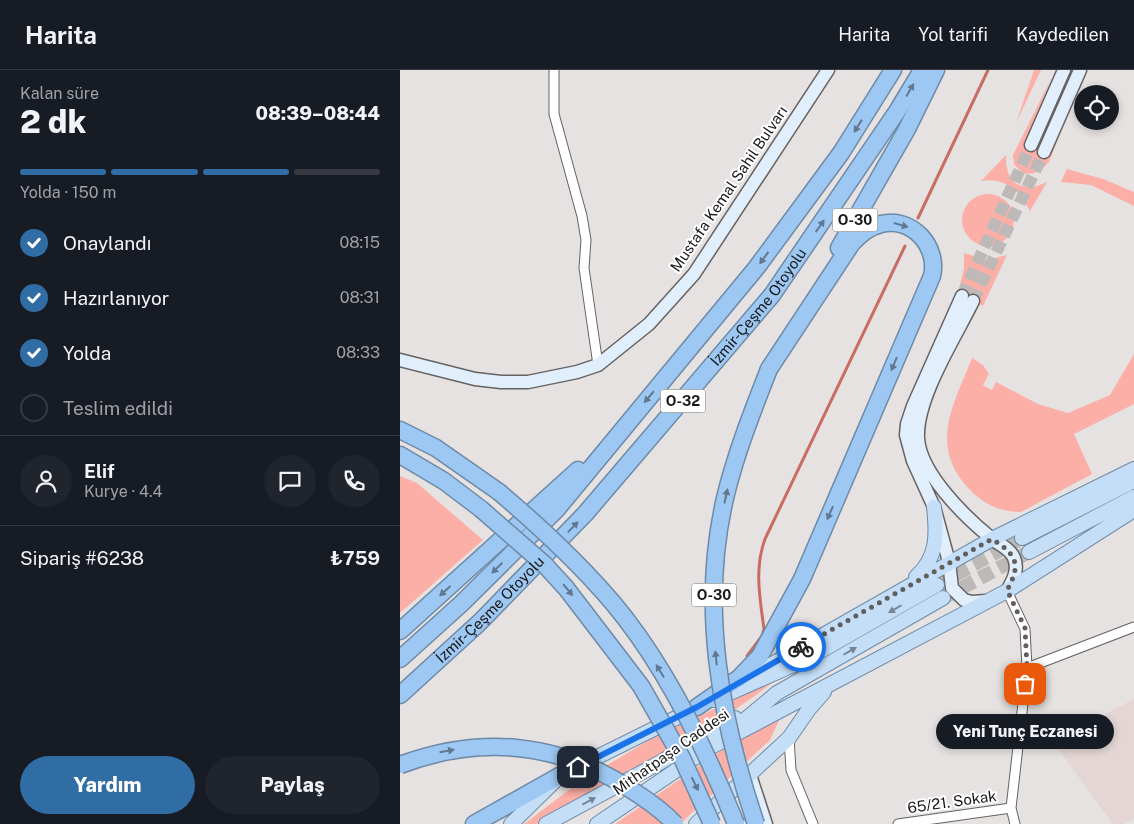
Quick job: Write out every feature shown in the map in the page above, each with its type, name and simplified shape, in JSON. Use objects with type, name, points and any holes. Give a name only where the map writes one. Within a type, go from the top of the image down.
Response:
[{"type":"highway","name":"İzmir-Çeşme Otoyolu","points":[[400,659],[461,604],[557,509],[758,267],[840,153],[894,70]]},
{"type":"highway","name":"İzmir-Çeşme Otoyolu","points":[[400,695],[480,622],[585,514],[754,317],[772,295],[836,204],[922,70]]},
{"type":"highway","name":"O-30","points":[[756,824],[736,758],[718,674],[714,590],[726,495],[742,438],[769,369],[907,129],[936,70]]},
{"type":"highway","points":[[697,707],[739,678],[760,656],[802,579],[932,276],[932,257],[924,240],[915,231],[898,223],[882,224],[865,231],[846,251],[769,369]]},
{"type":"highway","points":[[400,631],[624,428]]},
{"type":"highway","points":[[400,430],[436,448],[498,492],[524,514],[586,574],[630,624],[691,726],[736,824]]},
{"type":"highway","points":[[400,455],[444,481],[481,509],[555,576],[594,622],[641,686],[682,758],[712,824]]},
{"type":"highway","points":[[400,765],[438,753],[464,748],[491,747],[543,751],[567,757],[619,781],[648,800],[675,824]]},
{"type":"highway","points":[[474,824],[562,775]]},
{"type":"main road","name":"Mustafa Kemal Sahil Bulvarı","points":[[400,360],[475,379],[501,382],[528,382],[598,365],[649,324],[694,274],[828,70]]},
{"type":"main road","points":[[1031,145],[1064,70]]},
{"type":"main road","points":[[1044,152],[1080,70]]},
{"type":"main road","points":[[986,602],[972,602],[957,595],[949,580],[949,562],[934,506],[913,461],[906,436],[907,424],[967,298],[926,396],[920,414],[918,439],[929,470],[939,487],[992,539],[1009,550],[1014,558],[1015,575],[1007,590]]},
{"type":"main road","points":[[697,707],[949,562],[1134,468]]},
{"type":"main road","points":[[1022,538],[1134,480]]},
{"type":"main road","points":[[1029,552],[1134,497]]},
{"type":"main road","points":[[902,589],[926,568],[935,550],[937,533],[934,506]]},
{"type":"main road","points":[[713,746],[986,602],[1134,510]]},
{"type":"main road","name":"Mithatpaşa Caddesi","points":[[510,824],[562,775],[697,707],[807,659],[937,585]]},
{"type":"main road","name":"Mithatpaşa Caddesi","points":[[597,824],[713,746],[777,693],[943,598]]},
{"type":"main road","points":[[696,824],[789,738],[809,709],[832,684]]},
{"type":"main road","points":[[546,824],[661,762],[777,693]]},
{"type":"main road","points":[[750,775],[766,824]]},
{"type":"street","points":[[554,70],[554,114],[582,216],[586,240],[584,268],[598,365]]},
{"type":"street","points":[[1007,590],[1025,628],[1027,668],[1011,808],[1015,824]]},
{"type":"street","points":[[1027,668],[1134,627]]},
{"type":"street","points":[[789,738],[791,770],[813,824]]},
{"type":"street","name":"65/21. Sokak","points":[[898,824],[1011,808]]},
{"type":"shaded area","points":[[1034,70],[1041,70],[1016,123]]},
{"type":"shaded area","points":[[1052,77],[1025,143],[1048,154],[1074,97],[1049,162],[1037,172],[1030,174],[1022,173],[1014,164],[1013,155]]},
{"type":"shaded area","points":[[1006,155],[1008,173],[1017,184],[1030,187],[1047,182],[1030,211],[1016,191],[1004,183],[990,180],[981,181]]},
{"type":"shaded area","points":[[1067,169],[1103,179],[1134,192],[1134,206],[1091,185],[1061,182]]},
{"type":"shaded area","points":[[983,194],[993,194],[1007,201],[1014,215],[1014,225],[1007,239],[993,246],[983,246],[973,242],[966,235],[962,225],[962,215],[966,205],[973,198]]},
{"type":"shaded area","points":[[964,253],[987,260],[1007,255],[983,306],[958,294],[964,268]]},
{"type":"shaded area","points":[[1134,354],[1134,404],[1074,434],[1092,474],[1021,512],[1006,511],[987,504],[970,490],[957,474],[950,458],[947,442],[948,426],[952,409],[972,358],[983,365],[989,374],[983,385],[992,390],[996,382],[1038,404],[1068,413],[1110,395]]},
{"type":"shaded area","points":[[400,476],[417,483],[483,540],[400,613]]},
{"type":"shaded area","points":[[777,679],[720,720],[659,756],[536,824],[524,824],[582,780],[651,739]]},
{"type":"shaded area","points":[[1134,699],[1134,818],[1124,824],[1113,824],[1053,742]]},
{"type":"shaded area","points":[[781,716],[770,740],[680,824],[615,824],[748,732]]},
{"type":"waterway","points":[[918,218],[988,70]]},
{"type":"waterway","points":[[747,656],[762,636],[764,629],[759,572],[765,539],[905,246]]},
{"type":"tunnel","points":[[962,296],[1031,145]]},
{"type":"tunnel","points":[[973,301],[1044,152]]},
{"type":"tunnel","points":[[937,585],[1022,538]]},
{"type":"tunnel","points":[[943,598],[1029,552]]},
{"type":"way so far","points":[[801,647],[992,539],[1009,550],[1016,566],[1015,575],[1007,590],[1025,628],[1027,668],[1025,684]]},
{"type":"place","name":"Yeni Tunç Eczanesi","points":[[1025,684]]},
{"type":"route","points":[[578,767],[697,707],[801,647]]}]
